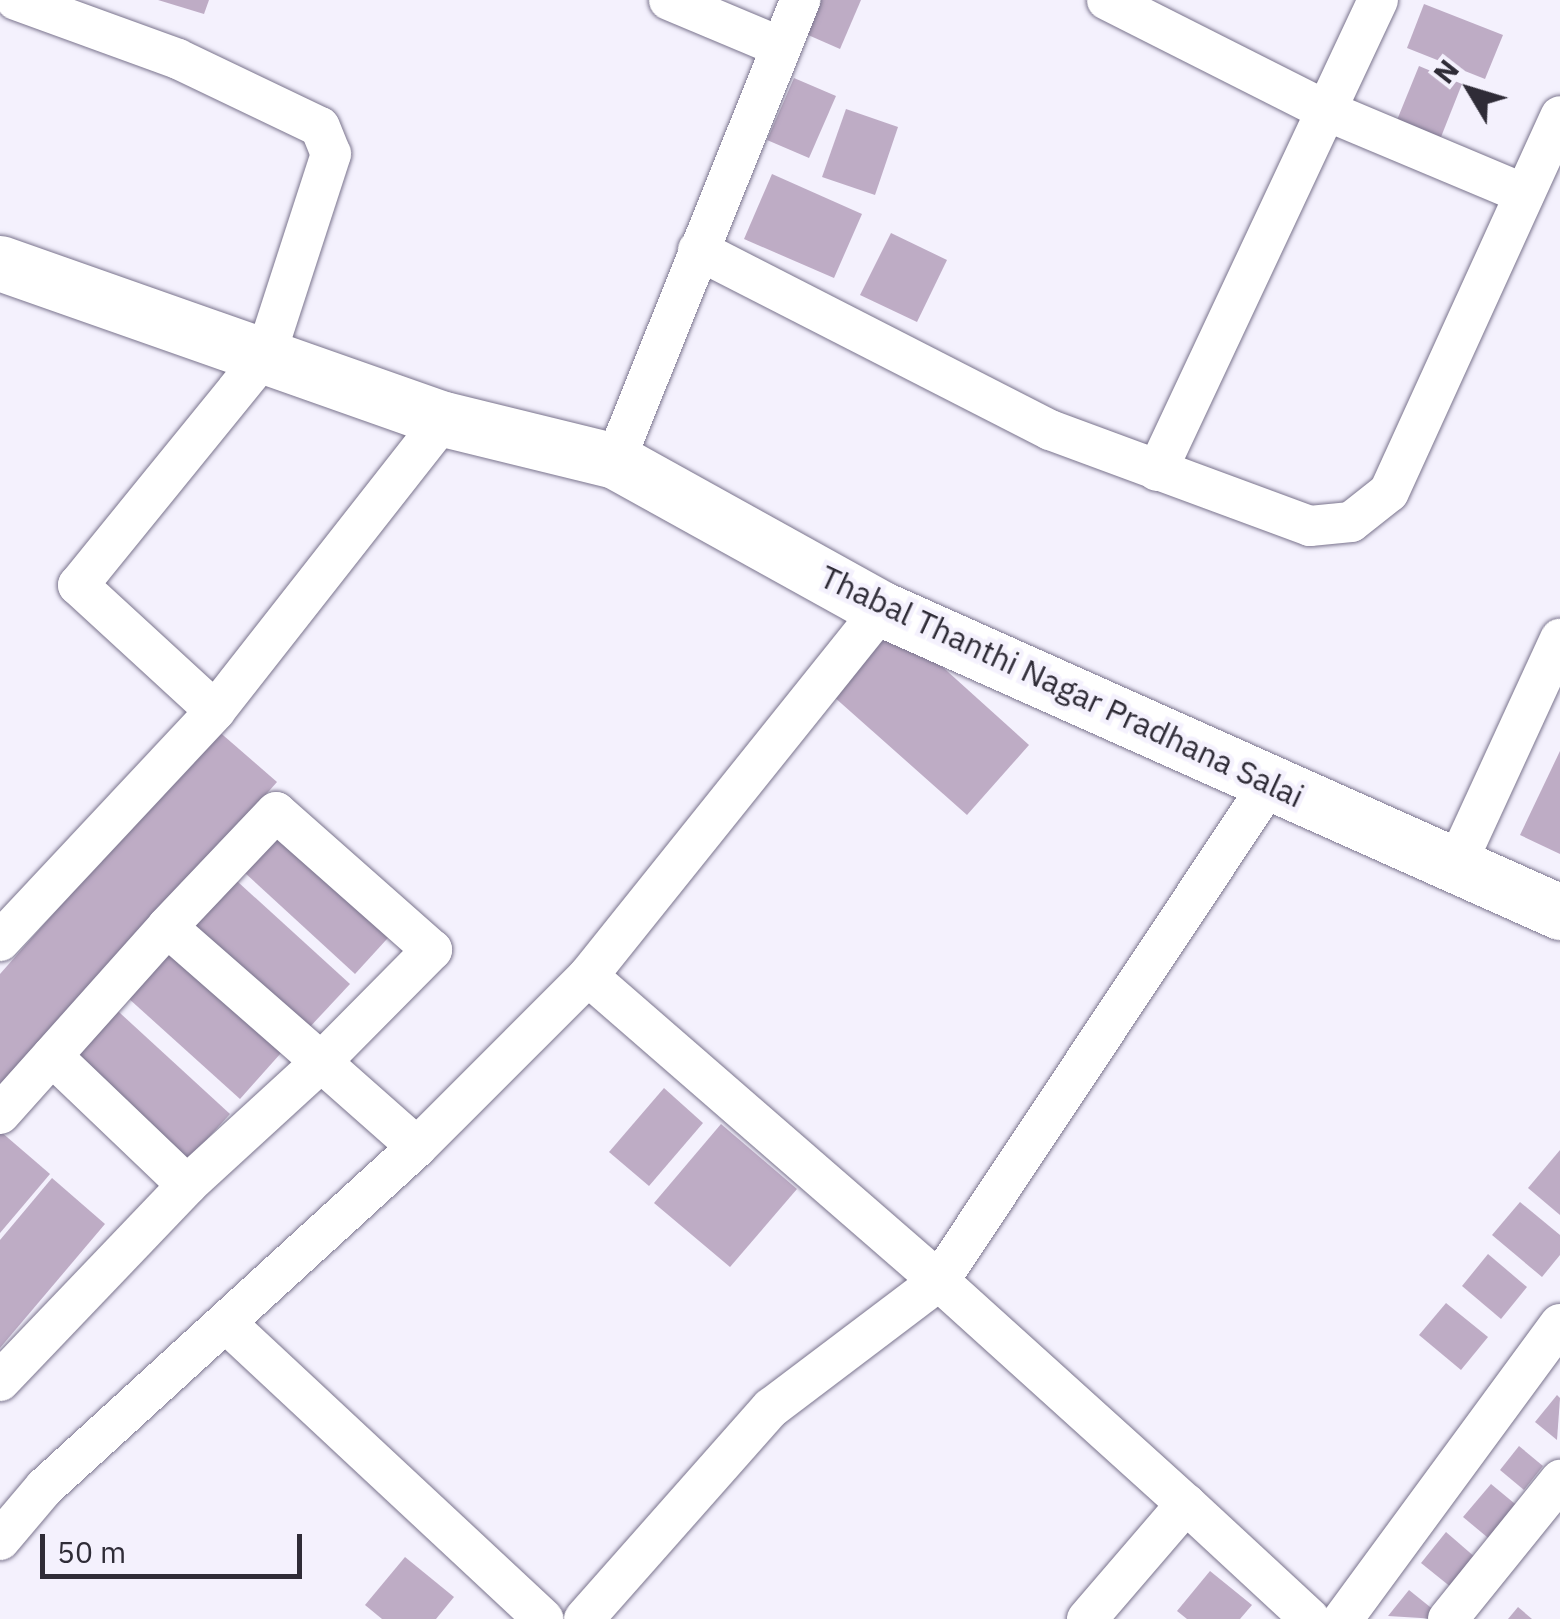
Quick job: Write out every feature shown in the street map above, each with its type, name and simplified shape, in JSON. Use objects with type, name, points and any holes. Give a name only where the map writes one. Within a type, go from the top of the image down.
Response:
[{"type":"main road","name":"Thabal Thanthi Nagar Pradhana Salai","points":[[0,264],[444,419],[615,462],[882,609],[1560,912]]},
{"type":"street","points":[[0,28],[14,0],[178,59],[320,127],[331,154],[266,354],[78,585],[214,711]]},
{"type":"street","points":[[669,0],[781,48]]},
{"type":"street","points":[[615,462],[800,0]]},
{"type":"street","points":[[1106,0],[1327,111],[1524,194]]},
{"type":"street","points":[[1157,471],[1378,0]]},
{"type":"street","points":[[698,250],[1050,430],[1310,526],[1352,522],[1389,492],[1560,116]]},
{"type":"street","points":[[0,942],[214,711],[444,419]]},
{"type":"street","points":[[0,1540],[44,1488],[417,1147],[588,976],[882,609]]},
{"type":"street","points":[[1456,865],[1560,640]]},
{"type":"street","points":[[584,1619],[771,1408],[940,1282],[1270,782]]},
{"type":"street","points":[[0,1114],[276,812],[432,950],[321,1062],[187,1186],[0,1382]]},
{"type":"street","points":[[167,927],[417,1147]]},
{"type":"street","points":[[588,976],[940,1282],[1310,1619]]},
{"type":"street","points":[[52,1056],[187,1186]]},
{"type":"street","points":[[226,1323],[544,1619]]},
{"type":"street","points":[[1343,1619],[1560,1324]]},
{"type":"street","points":[[1448,1619],[1560,1480]]},
{"type":"street","points":[[1087,1619],[1186,1504]]},
{"type":"building","points":[[158,0],[209,0],[204,14]]},
{"type":"building","points":[[812,0],[861,0],[840,49],[799,31]]},
{"type":"building","points":[[1424,4],[1503,35],[1485,79],[1407,48]]},
{"type":"building","points":[[1419,66],[1462,84],[1441,137],[1397,120]]},
{"type":"building","points":[[794,78],[836,96],[809,158],[767,140]]},
{"type":"building","points":[[846,109],[898,127],[875,195],[822,177]]},
{"type":"building","points":[[772,174],[862,214],[834,278],[744,239]]},
{"type":"building","points":[[891,233],[947,260],[917,322],[860,295]]},
{"type":"building","points":[[896,625],[1029,745],[967,815],[833,696]]},
{"type":"building","points":[[216,729],[277,782],[0,1095],[0,974]]},
{"type":"building","points":[[1560,751],[1560,854],[1520,835]]},
{"type":"building","points":[[274,816],[397,928],[355,974],[233,862]]},
{"type":"building","points":[[227,872],[350,984],[308,1029],[185,918]]},
{"type":"building","points":[[159,942],[281,1053],[240,1099],[117,988]]},
{"type":"building","points":[[108,1002],[230,1114],[189,1159],[66,1048]]},
{"type":"building","points":[[664,1088],[703,1123],[649,1186],[609,1152]]},
{"type":"building","points":[[721,1124],[797,1189],[730,1267],[654,1203]]},
{"type":"building","points":[[0,1131],[50,1174],[0,1233]]},
{"type":"building","points":[[1560,1150],[1560,1215],[1528,1188]]},
{"type":"building","points":[[52,1178],[105,1224],[0,1348],[0,1240]]},
{"type":"building","points":[[1520,1202],[1560,1235],[1560,1255],[1542,1277],[1492,1235]]},
{"type":"building","points":[[1488,1254],[1527,1287],[1501,1319],[1462,1286]]},
{"type":"building","points":[[1446,1303],[1488,1337],[1461,1370],[1419,1335]]},
{"type":"building","points":[[1557,1395],[1560,1398],[1557,1440],[1535,1422]]},
{"type":"building","points":[[1519,1446],[1543,1466],[1524,1490],[1500,1470]]},
{"type":"building","points":[[1491,1484],[1520,1508],[1493,1542],[1463,1517]]},
{"type":"building","points":[[1446,1532],[1476,1558],[1452,1588],[1421,1563]]},
{"type":"building","points":[[405,1557],[454,1597],[436,1619],[382,1619],[365,1605]]},
{"type":"building","points":[[1210,1571],[1252,1605],[1240,1619],[1187,1619],[1177,1611]]},
{"type":"building","points":[[1409,1590],[1440,1615],[1437,1619],[1388,1616]]},
{"type":"building","points":[[1518,1607],[1532,1619],[1508,1619]]}]
